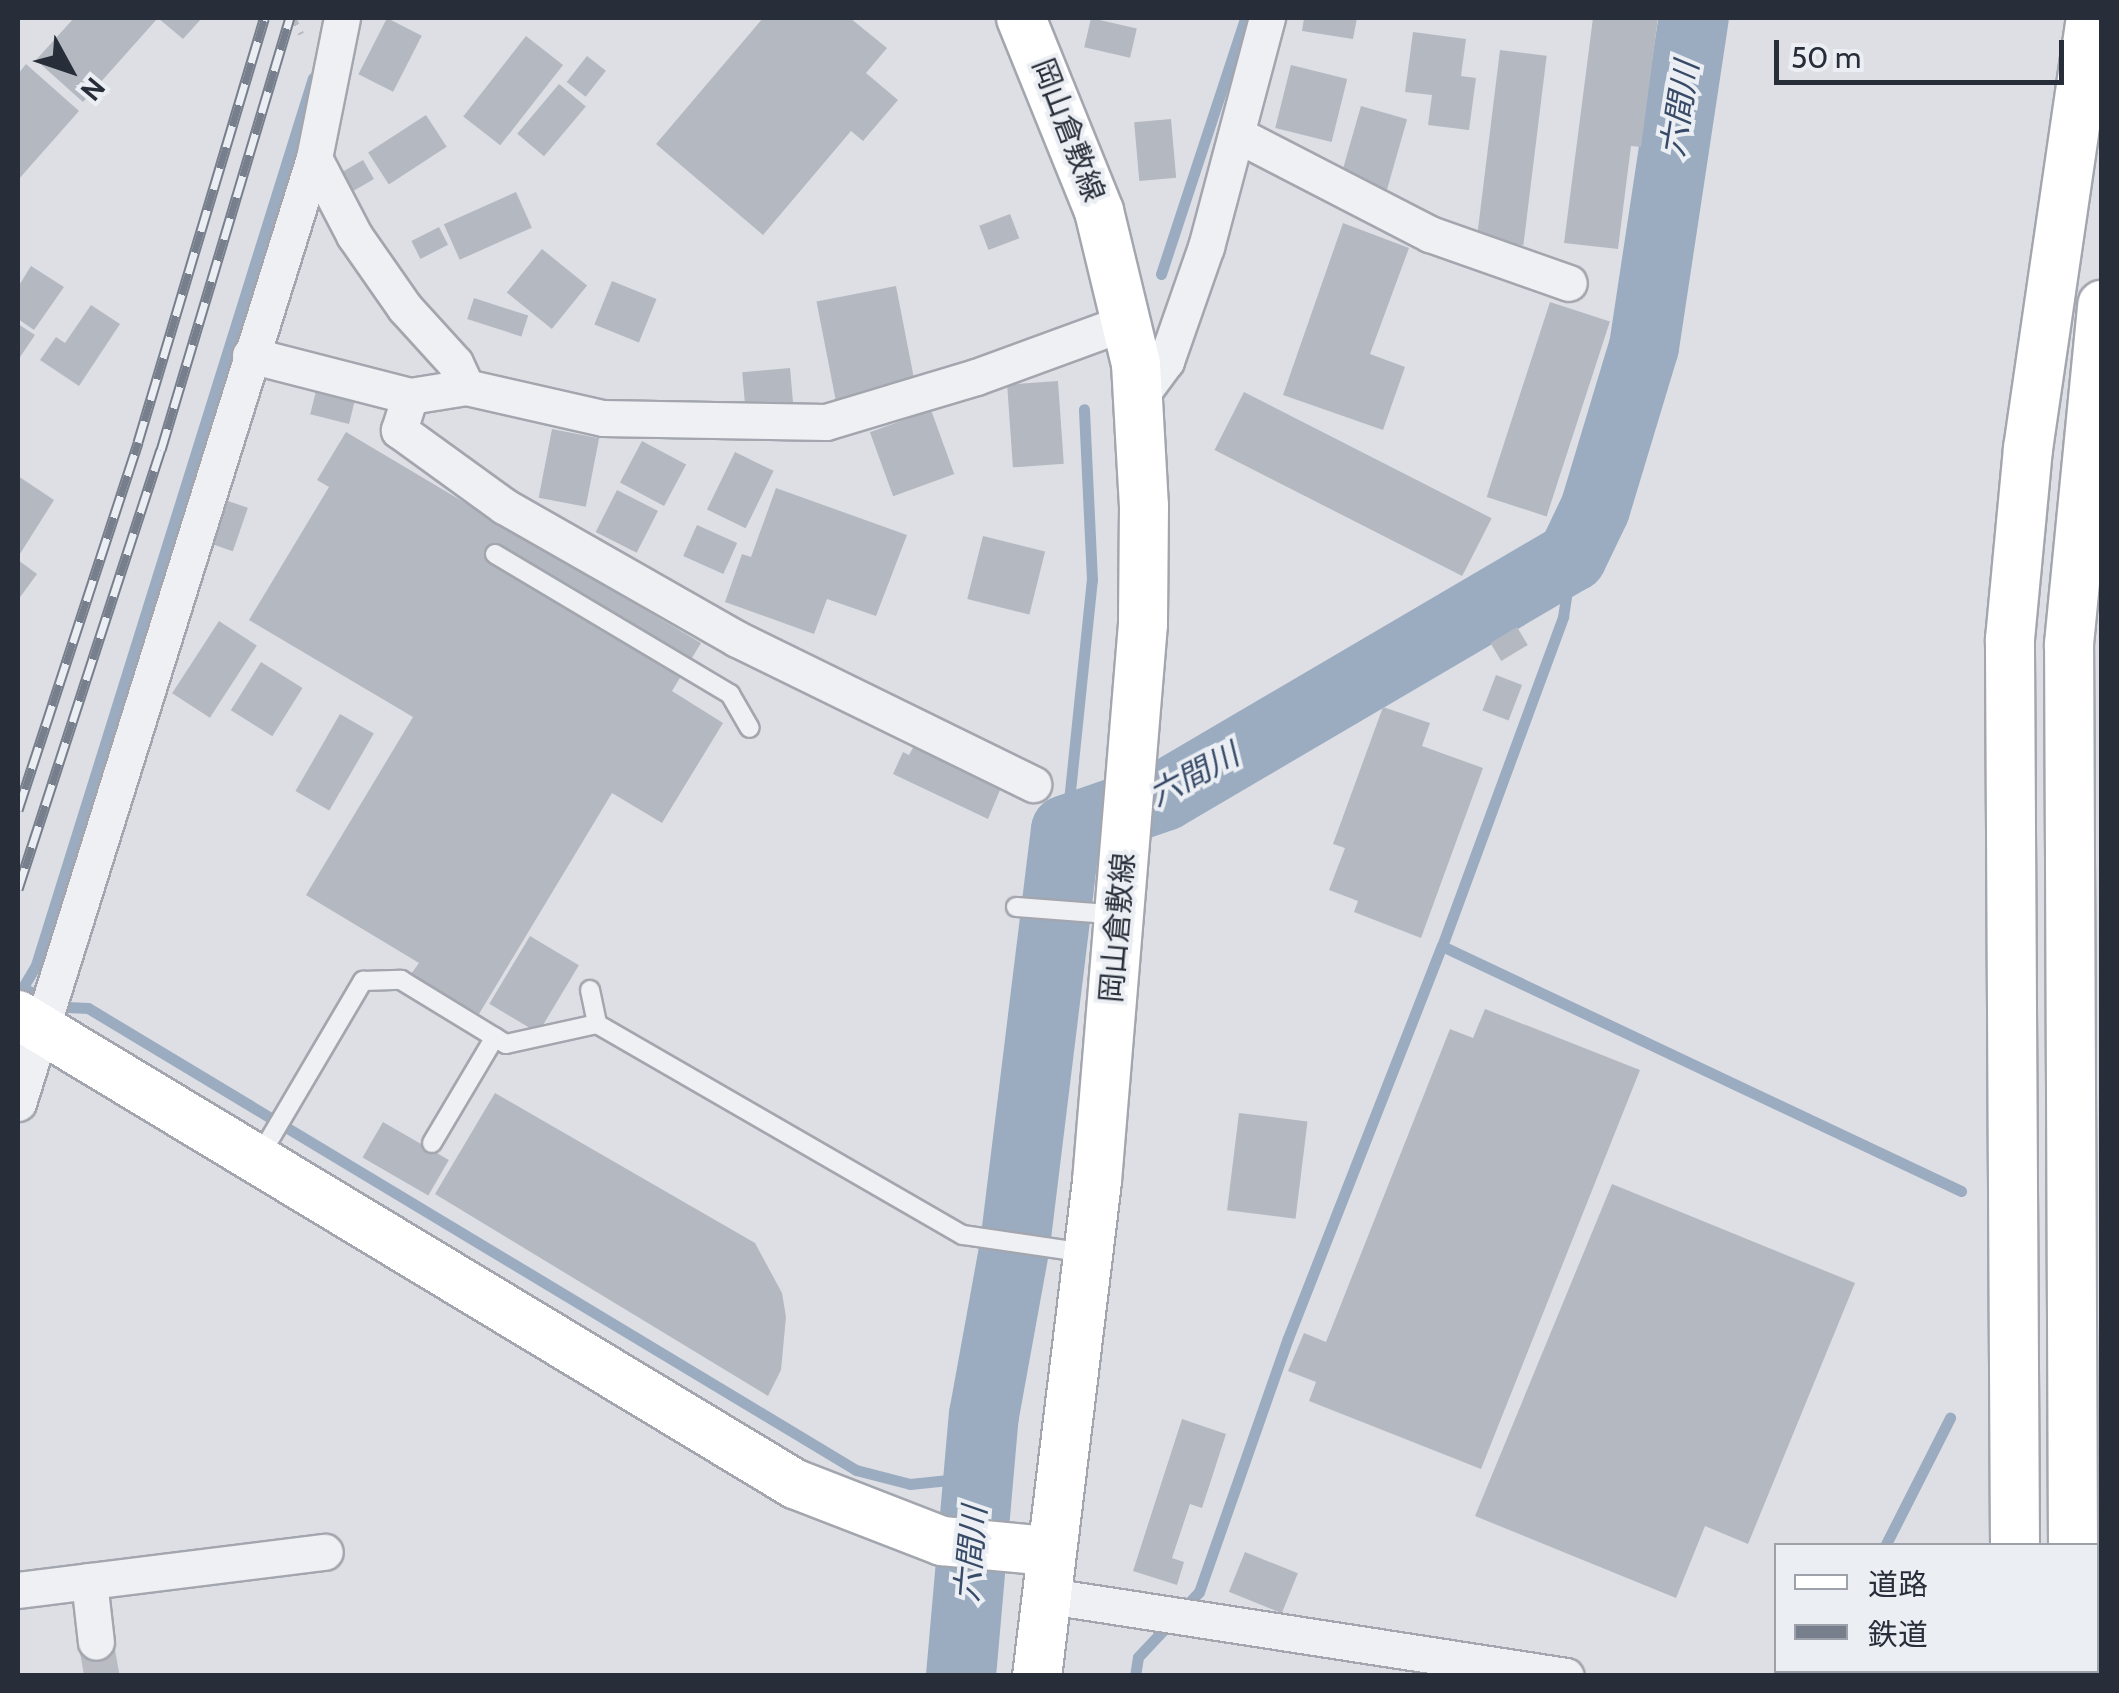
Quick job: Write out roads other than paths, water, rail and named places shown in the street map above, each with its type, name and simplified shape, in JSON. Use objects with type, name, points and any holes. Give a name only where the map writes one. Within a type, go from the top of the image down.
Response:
[{"type":"street","points":[[18,1103],[36,1012],[314,158],[342,18]]},
{"type":"street","name":"岡山倉敷線","points":[[1021,18],[1099,211],[1126,322],[1138,400],[1143,624],[1126,846],[1105,914],[1037,1565],[1037,1676]]},
{"type":"street","points":[[1138,400],[1166,361],[1238,135],[1268,18]]},
{"type":"street","points":[[2015,1543],[2010,639],[2028,449],[2091,18]]},
{"type":"street","points":[[1238,135],[1430,234],[1569,283]]},
{"type":"street","points":[[314,158],[354,235],[405,308],[456,363],[466,387]]},
{"type":"street","points":[[2073,1543],[2069,663],[2102,305]]},
{"type":"street","points":[[250,355],[410,396],[466,387],[603,418],[826,422],[976,378],[1126,322]]},
{"type":"street","points":[[410,396],[399,430],[504,506],[737,639],[1034,784]]},
{"type":"street","points":[[36,1012],[272,1136],[795,1484],[942,1540],[1037,1565],[1154,1614],[1566,1676]]},
{"type":"street","points":[[18,1590],[325,1552]]},
{"type":"street","points":[[89,1581],[96,1642]]},
{"type":"lane","points":[[495,554],[730,694],[750,728]]},
{"type":"lane","points":[[1016,907],[1105,914]]},
{"type":"lane","points":[[272,1136],[362,981],[401,980],[506,1044],[597,1024],[962,1235],[1070,1251]]},
{"type":"lane","points":[[590,990],[597,1024]]},
{"type":"lane","points":[[432,1143],[496,1037]]},
{"type":"waterway","points":[[1161,274],[1245,18]]},
{"type":"waterway","name":"六間川","points":[[961,1676],[984,1415],[1015,1245],[1066,830],[1164,796],[1572,557],[1595,509],[1644,347],[1694,18]]},
{"type":"waterway","points":[[20,992],[36,965],[313,78]]},
{"type":"waterway","points":[[1066,830],[1092,580],[1084,409]]},
{"type":"waterway","points":[[1183,1609],[1199,1592],[1288,1338],[1442,946],[1563,617],[1572,557]]},
{"type":"waterway","points":[[1442,946],[1961,1191]]},
{"type":"waterway","points":[[22,988],[67,1007],[88,1008],[856,1470],[910,1484],[978,1477]]},
{"type":"waterway","points":[[1887,1543],[1950,1418]]},
{"type":"waterway","points":[[1135,1676],[1138,1657],[1170,1623]]},
{"type":"tunnel","points":[[96,1642],[102,1676]]},
{"type":"railway","points":[[18,810],[138,442],[264,18]]},
{"type":"railway","points":[[18,889],[161,450],[290,18]]}]
